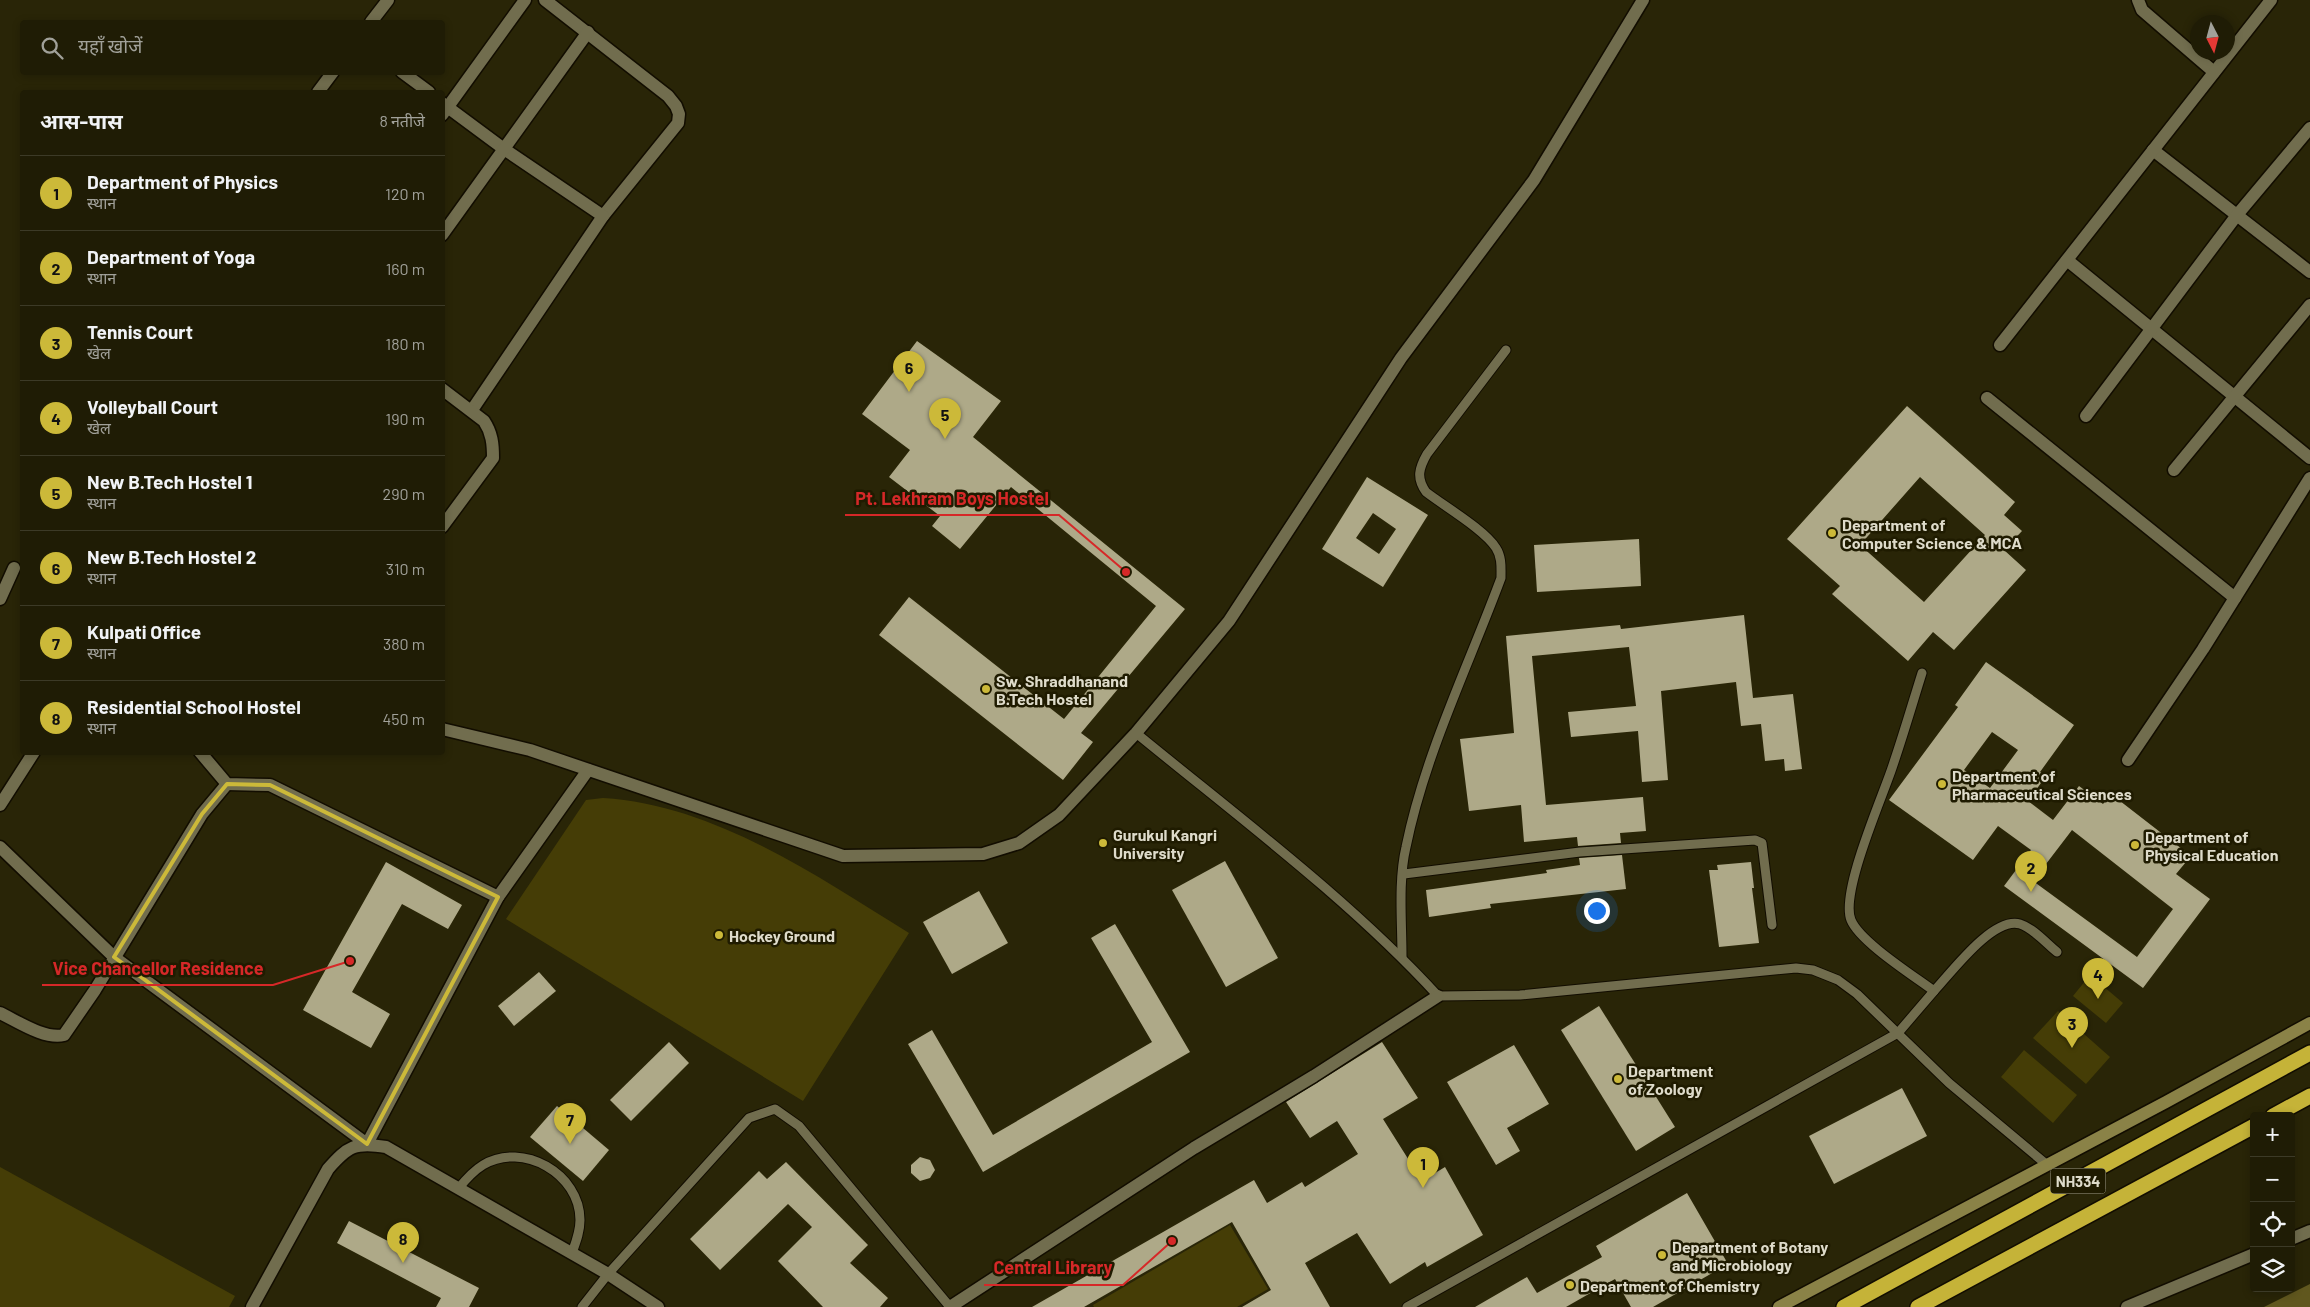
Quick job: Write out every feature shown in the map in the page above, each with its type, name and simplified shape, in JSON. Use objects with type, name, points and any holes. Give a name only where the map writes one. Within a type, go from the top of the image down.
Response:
[{"type":"highway","name":"NH334","points":[[1844,1307],[2310,1053]]},
{"type":"highway","points":[[2280,1112],[2310,1096]]},
{"type":"highway","name":"NH334","points":[[1918,1307],[2250,1128]]},
{"type":"street","points":[[373,20],[388,0]]},
{"type":"street","points":[[445,107],[525,0]]},
{"type":"street","points":[[472,410],[603,216],[678,122],[679,114],[668,96],[545,0]]},
{"type":"street","points":[[445,730],[530,750],[843,856],[983,854],[1019,843],[1058,815],[1136,733],[1229,621],[1401,358],[1534,180],[1643,0]]},
{"type":"street","points":[[2138,0],[2142,10],[2214,72]]},
{"type":"street","points":[[2000,345],[2271,0]]},
{"type":"street","points":[[445,231],[588,32]]},
{"type":"street","points":[[320,90],[332,75]]},
{"type":"street","points":[[406,75],[426,90]]},
{"type":"street","points":[[445,109],[603,216]]},
{"type":"street","points":[[2086,416],[2237,215],[2310,128]]},
{"type":"street","points":[[2153,150],[2310,272]]},
{"type":"street","points":[[2067,260],[2152,327],[2310,458]]},
{"type":"street","points":[[2174,470],[2310,305]]},
{"type":"street","points":[[445,391],[472,410],[488,428],[493,443],[493,458],[445,522]]},
{"type":"street","points":[[1987,398],[2234,598]]},
{"type":"street","points":[[2128,760],[2310,478]]},
{"type":"street","points":[[0,569],[18,569]]},
{"type":"street","points":[[0,599],[18,569]]},
{"type":"street","points":[[0,805],[32,755]]},
{"type":"street","points":[[203,755],[227,784],[270,785],[498,897]]},
{"type":"street","points":[[367,1144],[498,897],[588,770]]},
{"type":"street","points":[[0,1014],[37,1031],[57,1037],[64,1035],[95,990],[202,814],[227,784]]},
{"type":"street","points":[[0,847],[114,957],[367,1144]]},
{"type":"street","points":[[950,1307],[1194,1148],[1314,1076],[1438,996]]},
{"type":"street","points":[[1779,1307],[2166,1102],[2310,1023]]},
{"type":"street","points":[[252,1307],[328,1169],[344,1151],[367,1144],[386,1147],[608,1274],[658,1307]]},
{"type":"street","points":[[2295,1237],[2310,1231]]},
{"type":"street","points":[[2127,1307],[2250,1256]]},
{"type":"lane","points":[[1402,956],[1405,848],[1418,797],[1443,726],[1501,578],[1502,564],[1496,548],[1486,537],[1426,492],[1420,484],[1419,474],[1427,454],[1506,350]]},
{"type":"lane","points":[[1922,674],[1893,766],[1859,862],[1850,892],[1849,907],[1851,920],[1870,944],[1934,990]]},
{"type":"lane","points":[[1136,733],[1284,854],[1402,956],[1438,996],[1520,995],[1796,968],[1813,970],[1838,980],[1857,994],[1949,1083],[2046,1164]]},
{"type":"lane","points":[[1404,874],[1580,852],[1755,840],[1762,843],[1772,925]]},
{"type":"lane","points":[[1407,1307],[1898,1033],[1934,990],[1972,950],[1991,932],[2005,924],[2019,924],[2033,932],[2057,952]]},
{"type":"lane","points":[[582,1307],[608,1274],[750,1118],[776,1109],[799,1126],[950,1307]]},
{"type":"lane","points":[[458,1189],[470,1174],[485,1164],[503,1158],[521,1157],[539,1161],[555,1170],[572,1192],[580,1218],[578,1236],[572,1253]]},
{"type":"highlighted area","points":[[227,784],[270,785],[498,897],[367,1144],[114,957],[202,814]]},
{"type":"shaded area","points":[[603,798],[645,803],[685,814],[725,829],[801,867],[909,933],[803,1101],[506,919],[586,800]]},
{"type":"shaded area","points":[[2090,975],[2123,1003],[2106,1023],[2073,996]]},
{"type":"shaded area","points":[[2058,1011],[2110,1057],[2086,1084],[2033,1038]]},
{"type":"shaded area","points":[[2024,1050],[2077,1095],[2053,1123],[2001,1077]]},
{"type":"shaded area","points":[[0,1167],[235,1296],[229,1307],[0,1307]]},
{"type":"shaded area","points":[[1230,1225],[1268,1289],[1237,1307],[1094,1307],[1093,1305]]},
{"type":"shaded area","points":[[2310,1284],[2310,1307],[2264,1307],[2295,1292]]},
{"type":"building","points":[[917,341],[1001,401],[973,437],[1185,609],[1081,733],[1093,742],[1063,780],[879,635],[909,597],[1064,719],[1156,606],[1011,487],[960,549],[932,526],[940,516],[889,477],[910,450],[862,414]]},
{"type":"building","name":"Department of Computer Science & MCA","points":[[1907,406],[2015,502],[2004,515],[2022,531],[2004,550],[2026,570],[1954,650],[1933,632],[1908,661],[1832,594],[1840,586],[1787,539]],"holes":[[[1920,477],[1985,535],[1924,602],[1860,545]]]},
{"type":"building","points":[[1367,477],[1428,515],[1383,587],[1322,549]],"holes":[[[1373,513],[1396,529],[1379,554],[1356,538]]]},
{"type":"building","points":[[1639,539],[1641,586],[1537,592],[1534,545]]},
{"type":"building","points":[[1744,615],[1753,698],[1793,694],[1802,769],[1785,771],[1784,759],[1765,761],[1761,724],[1741,726],[1736,682],[1661,691],[1668,780],[1642,782],[1638,731],[1571,737],[1568,712],[1636,706],[1629,647],[1532,656],[1546,805],[1643,797],[1646,831],[1620,833],[1621,843],[1578,846],[1577,837],[1524,842],[1521,805],[1469,811],[1460,739],[1514,733],[1506,636],[1620,625],[1621,629]]},
{"type":"building","points":[[1986,662],[2074,725],[2040,772],[2046,776],[2028,801],[2053,820],[2079,786],[2103,804],[2111,794],[2191,856],[2176,874],[2210,899],[2143,988],[2004,886],[2031,850],[1998,826],[1973,860],[1889,800],[1958,707],[1955,705]],"holes":[[[1992,732],[2018,750],[1990,788],[1964,770]],[[2072,830],[2173,909],[2137,957],[2033,881]]]},
{"type":"building","points":[[1622,855],[1626,889],[1490,904],[1491,908],[1429,917],[1426,890],[1547,873],[1546,870],[1580,865],[1579,858]]},
{"type":"building","points":[[1225,861],[1278,958],[1226,987],[1172,890]]},
{"type":"building","points":[[386,862],[462,905],[448,929],[402,904],[352,992],[390,1014],[371,1048],[303,1010]]},
{"type":"building","points":[[1751,862],[1754,888],[1752,888],[1759,943],[1719,947],[1709,870],[1718,870],[1717,865]]},
{"type":"building","points":[[979,891],[1008,943],[952,974],[923,922]]},
{"type":"building","points":[[1115,924],[1190,1052],[983,1172],[908,1044],[932,1030],[993,1135],[1152,1042],[1091,938]]},
{"type":"building","points":[[539,972],[556,991],[514,1026],[498,1006]]},
{"type":"building","name":"Department of Zoology","points":[[1599,1006],[1675,1127],[1636,1151],[1561,1030]]},
{"type":"building","points":[[669,1042],[689,1063],[631,1121],[610,1100]]},
{"type":"building","points":[[1382,1042],[1418,1098],[1383,1119],[1422,1181],[1445,1167],[1483,1235],[1427,1267],[1425,1262],[1390,1284],[1357,1233],[1305,1263],[1330,1307],[1242,1307],[1271,1290],[1232,1222],[1084,1307],[1032,1307],[1254,1180],[1267,1203],[1302,1182],[1305,1187],[1358,1154],[1337,1121],[1310,1138],[1286,1102]]},
{"type":"building","points":[[1514,1045],[1549,1104],[1507,1128],[1520,1151],[1496,1165],[1447,1082]]},
{"type":"building","points":[[1902,1088],[1927,1136],[1834,1184],[1809,1136]]},
{"type":"building","points":[[557,1106],[609,1150],[583,1181],[530,1137]]},
{"type":"building","points":[[920,1157],[930,1160],[935,1170],[930,1178],[920,1181],[911,1173],[911,1165]]},
{"type":"building","points":[[786,1162],[868,1245],[850,1263],[888,1298],[880,1307],[823,1307],[778,1261],[812,1227],[788,1204],[720,1270],[690,1239],[759,1171],[767,1179]]},
{"type":"building","name":"Department of Botany and Microbiology","points":[[1687,1193],[1728,1264],[1653,1307],[1631,1307],[1615,1279],[1566,1307],[1475,1307],[1527,1277],[1537,1293],[1602,1257],[1596,1246]]},
{"type":"building","points":[[349,1221],[479,1288],[469,1307],[436,1307],[441,1298],[337,1243]]},
{"type":"place","name":"New B.Tech Hostel 2","points":[[909,392]]},
{"type":"place","name":"New B.Tech Hostel 1","points":[[945,439]]},
{"type":"place","name":"Department of Computer Science & MCA","points":[[1832,533]]},
{"type":"place","name":"Pt. Lekhram Boys Hostel","points":[[1126,572]]},
{"type":"place","name":"Sw. Shraddhanand B.Tech Hostel","points":[[986,689]]},
{"type":"place","name":"Department of Pharmaceutical Sciences","points":[[1942,784]]},
{"type":"place","name":"Gurukul Kangri University","points":[[1103,843]]},
{"type":"place","name":"Department of Physical Education","points":[[2135,845]]},
{"type":"place","name":"Department of Yoga","points":[[2031,892]]},
{"type":"place","name":"Hockey Ground","points":[[719,935]]},
{"type":"place","name":"Vice Chancellor Residence","points":[[350,961]]},
{"type":"place","name":"Volleyball Court","points":[[2098,999]]},
{"type":"place","name":"Tennis Court","points":[[2072,1048]]},
{"type":"place","name":"Department of Zoology","points":[[1618,1079]]},
{"type":"place","name":"Kulpati Office","points":[[570,1144]]},
{"type":"place","name":"Department of Physics","points":[[1423,1188]]},
{"type":"place","name":"Central Library","points":[[1172,1241]]},
{"type":"place","name":"Department of Botany and Microbiology","points":[[1662,1255]]},
{"type":"place","name":"Residential School Hostel","points":[[403,1263]]},
{"type":"place","name":"Department of Chemistry","points":[[1570,1285]]}]
